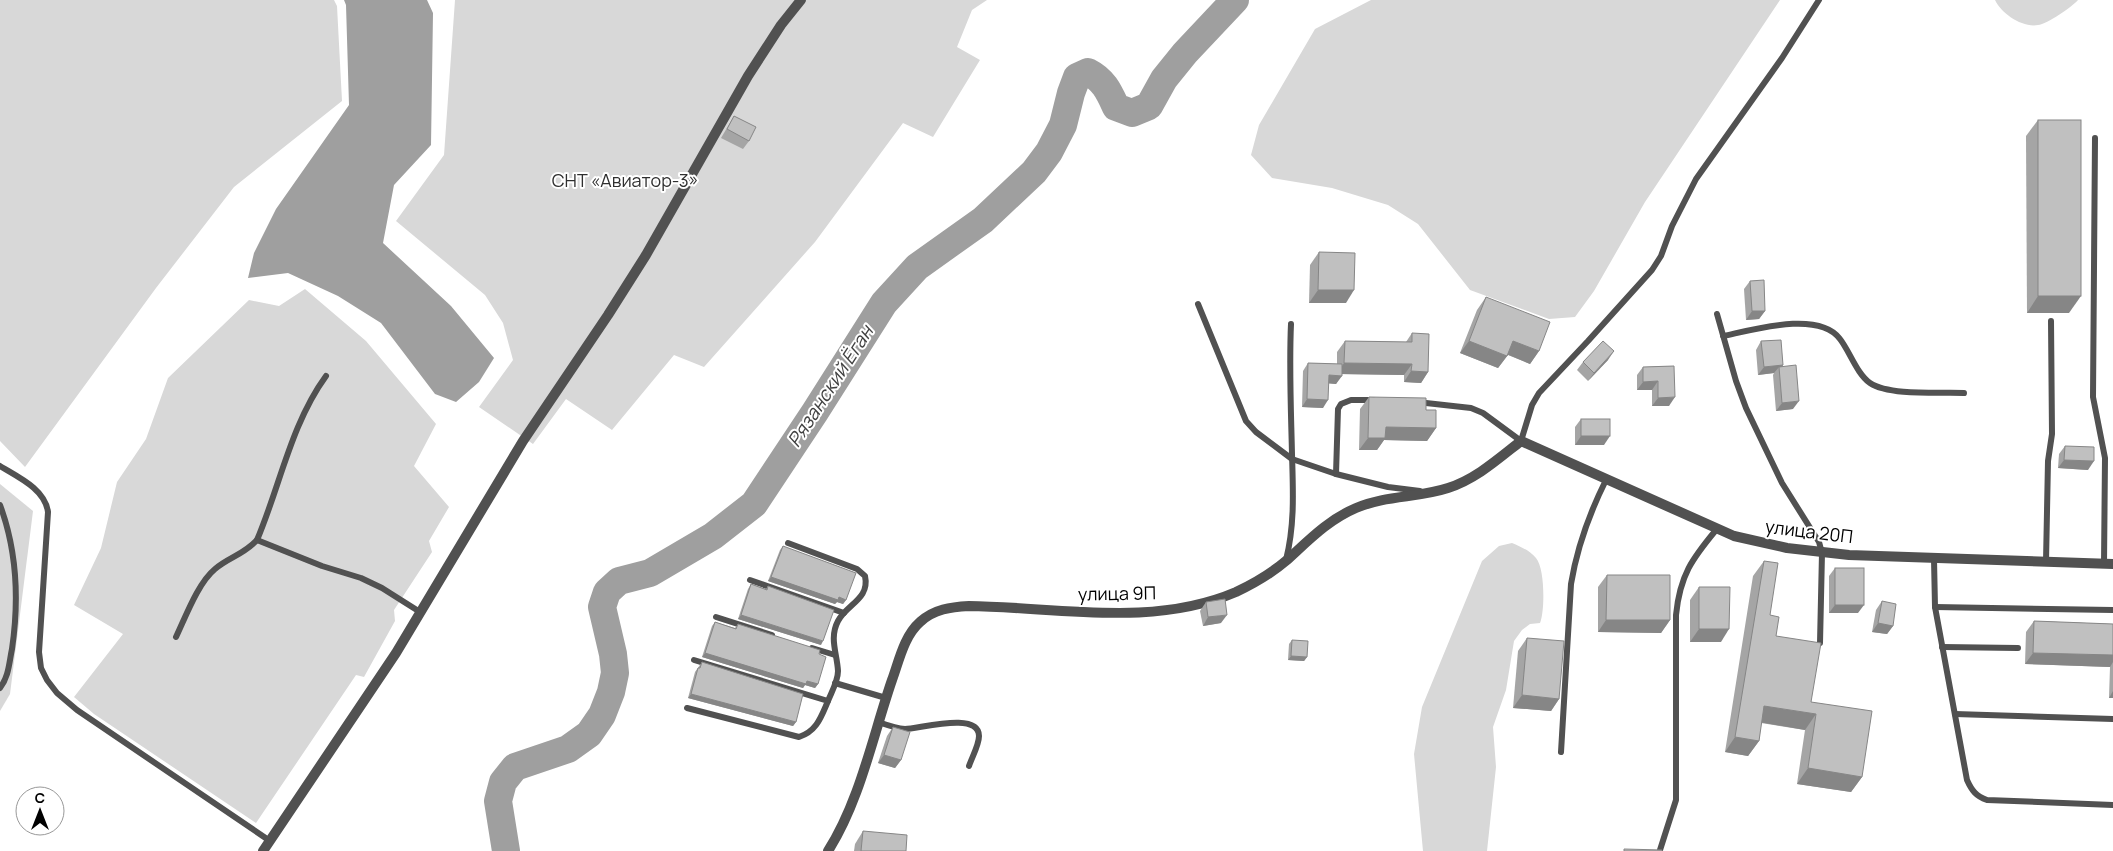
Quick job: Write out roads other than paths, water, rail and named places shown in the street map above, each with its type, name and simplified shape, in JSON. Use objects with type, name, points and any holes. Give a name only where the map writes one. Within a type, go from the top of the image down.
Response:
[{"type":"street","points":[[263,851],[396,653],[523,441],[646,255],[748,76],[781,25],[801,0]]},
{"type":"street","name":"улица 20П","points":[[1521,441],[1716,530],[1757,542],[1822,553],[1934,559],[2108,564]]},
{"type":"street","name":"улица 9П","points":[[828,851],[848,812],[886,698],[910,635],[918,623],[930,614],[947,608],[988,606],[1114,614],[1201,603],[1235,592],[1273,570],[1332,520],[1356,508],[1393,496],[1448,488],[1466,481],[1521,441]]},
{"type":"lane","points":[[1407,401],[1471,408],[1484,413],[1521,441],[1532,405],[1539,393],[1652,270],[1661,256],[1672,226],[1696,179],[1782,58],[1819,0]]},
{"type":"lane","points":[[2095,138],[2093,397],[2105,458],[2108,564]]},
{"type":"lane","points":[[1198,304],[1246,421],[1256,432],[1292,459],[1336,474],[1388,487],[1428,492]]},
{"type":"lane","points":[[1717,314],[1746,408],[1782,483],[1814,532],[1822,553],[1820,642]]},
{"type":"lane","points":[[2046,562],[2048,461],[2052,434],[2051,321]]},
{"type":"lane","points":[[1286,560],[1292,532],[1291,324]]},
{"type":"lane","points":[[1723,336],[1774,326],[1814,325],[1837,334],[1869,383],[1895,391],[1964,393]]},
{"type":"lane","points":[[176,636],[205,581],[213,570],[247,550],[257,540],[288,452],[315,392],[326,376]]},
{"type":"lane","points":[[1336,474],[1338,409],[1340,404],[1351,400],[1379,400]]},
{"type":"lane","points":[[0,466],[28,484],[47,502],[48,512],[39,652],[41,668],[57,693],[77,710],[270,841]]},
{"type":"lane","points":[[1561,752],[1571,584],[1575,563],[1594,505],[1606,480]]},
{"type":"lane","points":[[0,505],[6,521],[13,555],[16,588],[14,633],[7,677],[0,688]]},
{"type":"lane","points":[[1660,850],[1676,800],[1676,614],[1679,590],[1692,559],[1716,530]]},
{"type":"lane","points":[[257,540],[322,566],[361,578],[382,588],[420,612]]},
{"type":"lane","points":[[687,708],[799,736],[808,734],[814,728],[828,701],[838,672],[833,639],[834,630],[838,620],[863,594],[866,580],[862,572],[788,543]]},
{"type":"lane","points":[[1934,559],[1935,607],[1942,647],[1967,780],[1978,796],[1987,800],[2113,805]]},
{"type":"lane","points":[[750,580],[844,613]]},
{"type":"lane","points":[[1935,607],[2113,610]]},
{"type":"lane","points":[[716,617],[780,638]]},
{"type":"lane","points":[[808,647],[835,656]]},
{"type":"lane","points":[[1942,647],[2018,648]]},
{"type":"lane","points":[[694,660],[828,701]]},
{"type":"lane","points":[[835,683],[886,698]]},
{"type":"lane","points":[[1955,714],[2113,719]]},
{"type":"lane","points":[[878,722],[904,729],[952,722],[971,724],[977,729],[979,736],[969,766]]},
{"type":"waterway","name":"Рязанский Ёган","points":[[506,851],[498,801],[503,782],[515,767],[568,749],[589,734],[602,715],[611,692],[615,673],[613,654],[602,607],[607,592],[619,581],[650,573],[713,536],[754,504],[884,303],[917,267],[983,220],[1034,172],[1049,152],[1063,125],[1077,77],[1088,72],[1094,75],[1108,91],[1116,107],[1132,113],[1149,106],[1164,79],[1185,53],[1235,0]]},
{"type":"park label","name":"СНТ «Авиатор-3»","points":[[625,181]]}]
